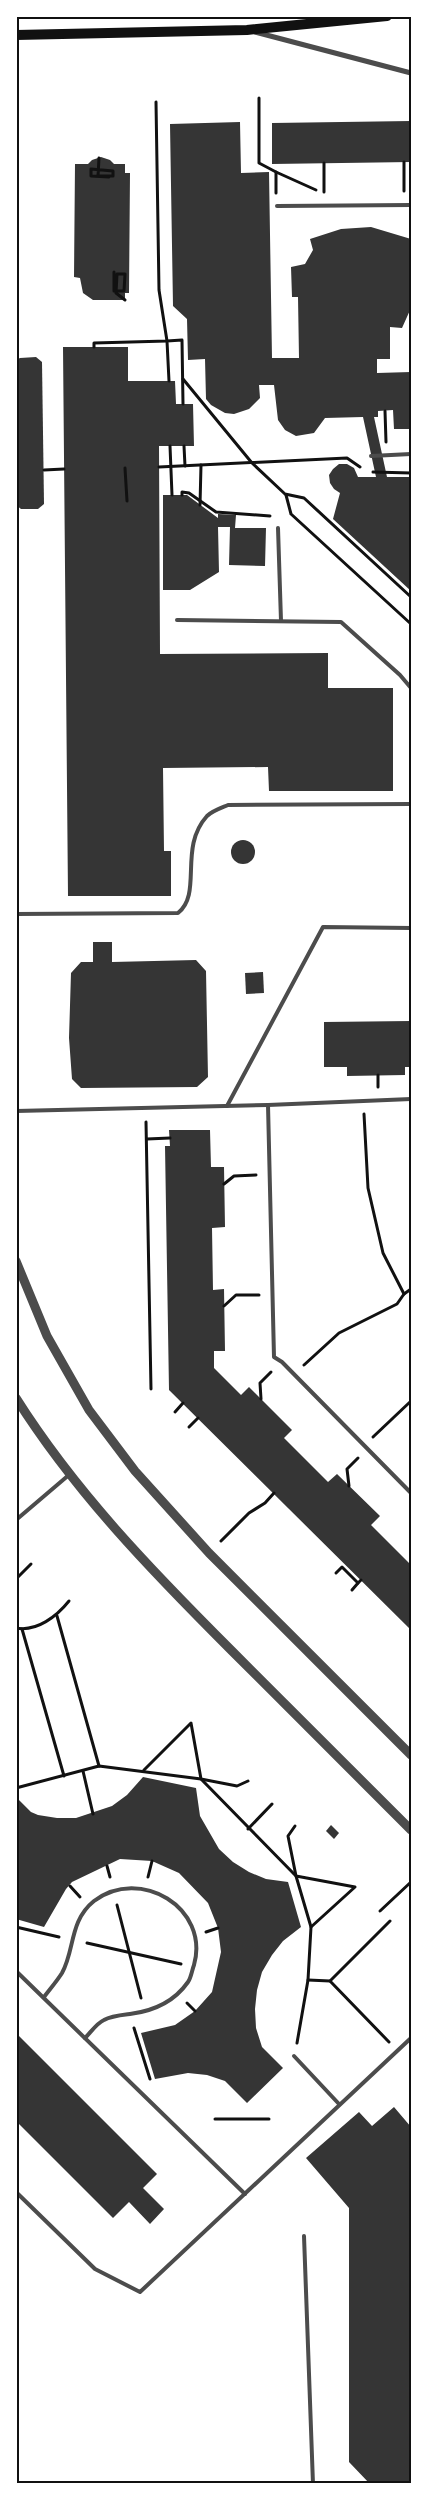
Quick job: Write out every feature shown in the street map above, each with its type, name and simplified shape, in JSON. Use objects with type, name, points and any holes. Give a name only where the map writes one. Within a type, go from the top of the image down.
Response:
[{"type":"main road","points":[[16,35],[247,30],[387,16]]},
{"type":"street","points":[[247,30],[411,73]]},
{"type":"street","points":[[16,1261],[47,1336],[89,1410],[136,1470],[209,1553],[411,1755]]},
{"type":"street","points":[[16,1398],[34,1427],[70,1474],[141,1560],[411,1830]]},
{"type":"lane","points":[[277,206],[411,205]]},
{"type":"lane","points":[[371,456],[411,454]]},
{"type":"lane","points":[[278,528],[281,621]]},
{"type":"lane","points":[[177,620],[341,622],[411,688]]},
{"type":"lane","points":[[16,914],[178,914],[186,907],[190,895],[190,854],[195,835],[208,815],[228,805],[411,804]]},
{"type":"lane","points":[[227,1106],[323,927],[411,928]]},
{"type":"lane","points":[[16,1111],[268,1105],[411,1099]]},
{"type":"lane","points":[[268,1105],[274,1358],[282,1362],[411,1493]]},
{"type":"lane","points":[[16,1520],[70,1474]]},
{"type":"lane","points":[[44,1997],[63,1972],[71,1940],[82,1915],[94,1902],[114,1891],[133,1887],[154,1891],[177,1905],[192,1928],[196,1955],[189,1981],[170,2002],[145,2012],[104,2020],[85,2038]]},
{"type":"lane","points":[[16,1971],[245,2194]]},
{"type":"lane","points":[[16,2192],[95,2269],[140,2292],[411,2038]]},
{"type":"lane","points":[[294,2056],[340,2104]]},
{"type":"lane","points":[[304,2236],[313,2484]]},
{"type":"path","points":[[259,98],[259,163],[324,194]]},
{"type":"path","points":[[156,102],[160,290],[167,341],[168,381]]},
{"type":"path","points":[[99,158],[98,167],[98,176],[113,176],[113,171],[98,170],[91,170],[90,176],[109,177]]},
{"type":"path","points":[[404,162],[404,205]]},
{"type":"path","points":[[324,163],[324,206]]},
{"type":"path","points":[[276,172],[277,206]]},
{"type":"path","points":[[114,272],[114,291],[119,291],[124,291],[125,274],[116,274],[116,283],[116,293],[125,300]]},
{"type":"path","points":[[94,347],[94,343],[182,340],[183,404]]},
{"type":"path","points":[[183,379],[252,463],[286,494],[304,498],[411,597]]},
{"type":"path","points":[[170,446],[172,495]]},
{"type":"path","points":[[184,446],[185,466]]},
{"type":"path","points":[[159,467],[347,458],[368,472],[411,472]]},
{"type":"path","points":[[201,465],[201,503]]},
{"type":"path","points":[[125,468],[127,501]]},
{"type":"path","points":[[44,470],[64,469]]},
{"type":"path","points":[[182,495],[182,492],[189,493],[216,512],[268,516]]},
{"type":"path","points":[[286,494],[292,514],[411,624]]},
{"type":"path","points":[[363,1100],[368,1188],[383,1253],[404,1294]]},
{"type":"path","points":[[146,1108],[151,1389]]},
{"type":"path","points":[[147,1139],[170,1138]]},
{"type":"path","points":[[224,1184],[234,1176],[269,1174]]},
{"type":"path","points":[[294,1374],[339,1333],[397,1304],[404,1294],[411,1289]]},
{"type":"path","points":[[224,1306],[236,1295],[272,1294]]},
{"type":"path","points":[[260,1383],[261,1399]]},
{"type":"path","points":[[364,1446],[411,1401]]},
{"type":"path","points":[[175,1412],[183,1403]]},
{"type":"path","points":[[189,1427],[198,1418]]},
{"type":"path","points":[[347,1469],[349,1486]]},
{"type":"path","points":[[209,1553],[249,1513],[265,1503],[274,1494]]},
{"type":"path","points":[[16,1578],[31,1564]]},
{"type":"path","points":[[336,1573],[342,1567],[360,1582],[352,1590]]},
{"type":"path","points":[[16,1628],[22,1629],[41,1624],[57,1616],[69,1601]]},
{"type":"path","points":[[57,1616],[99,1766]]},
{"type":"path","points":[[22,1629],[64,1776]]},
{"type":"path","points":[[143,1771],[191,1723],[201,1779],[248,1830],[296,1876],[355,1887],[311,1927]]},
{"type":"path","points":[[16,1788],[99,1766],[201,1779],[237,1786],[248,1781]]},
{"type":"path","points":[[83,1771],[93,1814]]},
{"type":"path","points":[[248,1830],[272,1804]]},
{"type":"path","points":[[294,2056],[308,1980],[311,1927],[296,1876],[288,1836],[295,1826]]},
{"type":"path","points":[[107,1866],[145,2012]]},
{"type":"path","points":[[380,1911],[411,1882]]},
{"type":"path","points":[[330,1982],[390,1921]]},
{"type":"path","points":[[16,1927],[193,1966]]},
{"type":"path","points":[[308,1980],[330,1982],[390,2043],[383,2050]]},
{"type":"path","points":[[133,2022],[152,2088]]},
{"type":"path","points":[[215,2119],[269,2119]]},
{"type":"building","points":[[411,121],[411,162],[272,164],[272,123]]},
{"type":"building","points":[[240,122],[241,173],[269,172],[272,358],[299,358],[298,297],[292,297],[291,267],[305,264],[313,250],[310,239],[341,229],[371,227],[411,239],[411,308],[402,328],[390,327],[390,359],[377,359],[377,373],[411,372],[411,429],[394,429],[393,410],[378,411],[378,417],[374,417],[387,477],[411,477],[411,591],[333,519],[340,493],[330,483],[329,475],[333,469],[339,464],[347,464],[354,468],[358,477],[376,477],[363,417],[325,418],[314,433],[296,436],[285,430],[278,420],[274,385],[259,385],[260,398],[249,409],[234,414],[225,413],[211,405],[206,399],[205,359],[188,360],[187,319],[173,306],[170,124]]},
{"type":"building","points":[[101,157],[110,160],[114,164],[125,164],[125,173],[130,173],[129,293],[125,293],[125,300],[93,300],[83,293],[80,278],[74,277],[75,164],[88,164],[92,160]]},
{"type":"building","points":[[63,347],[128,347],[128,381],[175,381],[176,404],[193,404],[194,446],[159,446],[160,654],[328,653],[328,688],[393,688],[393,791],[269,791],[268,767],[163,768],[164,851],[171,851],[171,896],[68,896]]},
{"type":"building","points":[[36,357],[42,362],[44,504],[38,509],[21,509],[16,505],[16,360]]},
{"type":"building","points":[[163,495],[187,495],[218,518],[218,514],[236,515],[235,528],[266,528],[265,566],[229,565],[230,527],[218,527],[219,572],[190,590],[163,590]]},
{"type":"building","points":[[243,840],[251,844],[255,852],[251,860],[243,864],[235,860],[231,852],[235,844]]},
{"type":"building","points":[[93,942],[112,942],[112,962],[196,960],[206,971],[208,1077],[197,1087],[81,1088],[72,1079],[69,1038],[71,973],[81,962],[93,962]]},
{"type":"building","points":[[263,972],[264,993],[246,994],[245,973]]},
{"type":"building","points":[[411,1021],[411,1067],[405,1067],[405,1075],[347,1076],[347,1067],[324,1067],[324,1022]]},
{"type":"building","points":[[169,1130],[210,1130],[211,1167],[224,1167],[225,1227],[212,1228],[213,1290],[224,1289],[225,1351],[214,1351],[214,1368],[241,1395],[249,1387],[292,1430],[284,1438],[328,1482],[337,1474],[380,1516],[371,1525],[411,1565],[411,1630],[169,1390],[165,1146],[170,1146]]},
{"type":"building","points":[[143,1777],[196,1788],[200,1816],[219,1849],[233,1862],[249,1872],[266,1879],[288,1882],[301,1927],[283,1941],[262,1972],[257,1990],[255,2009],[256,2028],[262,2047],[283,2068],[247,2103],[225,2081],[207,2075],[188,2073],[155,2079],[141,2033],[175,2025],[195,2011],[212,1992],[221,1952],[218,1928],[208,1903],[179,1873],[152,1861],[120,1859],[72,1882],[44,1927],[16,1919],[16,1797],[31,1812],[38,1815],[76,1818],[112,1806],[127,1795]]},
{"type":"building","points":[[331,1825],[339,1833],[334,1839],[326,1831]]},
{"type":"building","points":[[16,2033],[157,2174],[143,2188],[164,2209],[150,2224],[129,2202],[113,2218],[16,2121]]},
{"type":"building","points":[[394,2107],[411,2127],[411,2484],[370,2484],[349,2462],[349,2208],[306,2158],[359,2112],[372,2126]]}]
